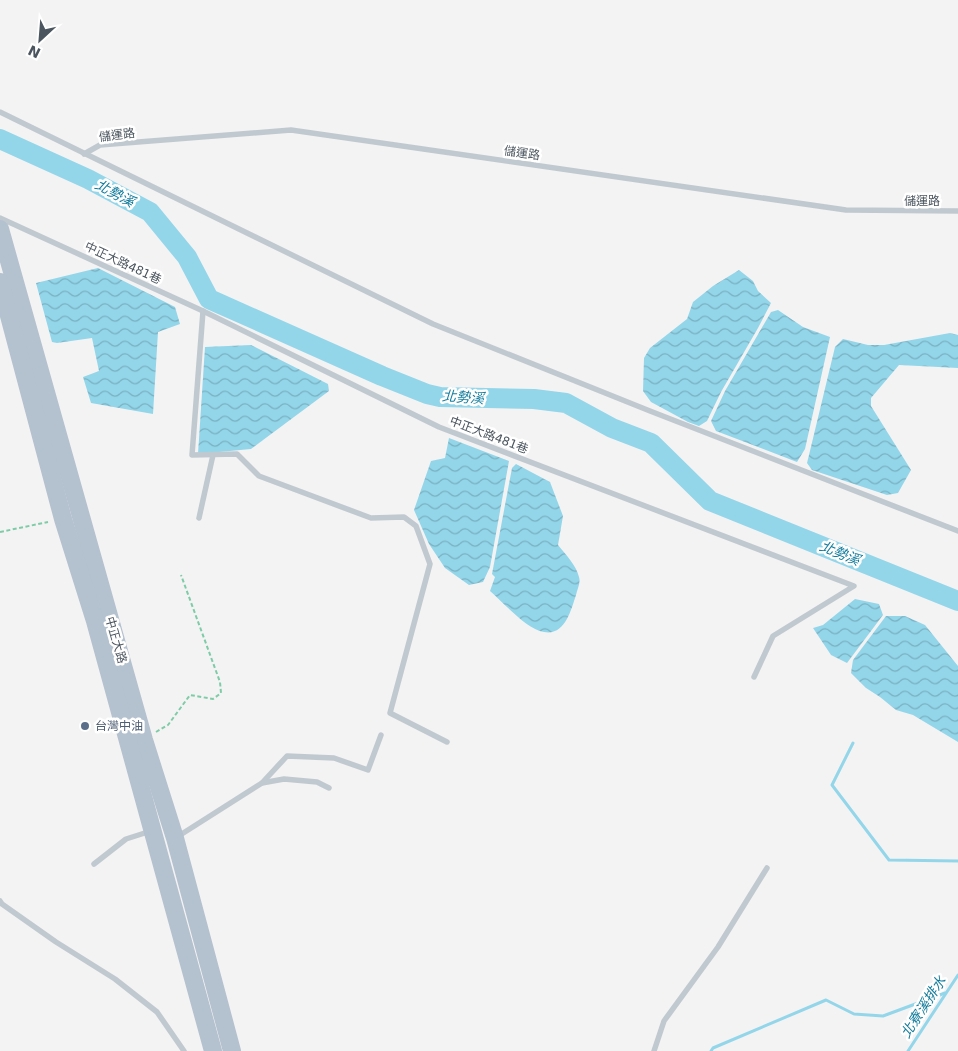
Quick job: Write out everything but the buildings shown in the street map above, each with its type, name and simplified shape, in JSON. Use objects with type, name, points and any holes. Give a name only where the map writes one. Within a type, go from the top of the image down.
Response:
[{"type":"main road","name":"中正大路","points":[[0,228],[126,706],[153,830],[213,1051]]},
{"type":"main road","name":"中正大路","points":[[0,282],[63,520],[95,621],[126,706],[144,740],[175,838],[232,1051]]},
{"type":"lane","points":[[0,112],[433,324],[958,531]]},
{"type":"lane","name":"儲運路","points":[[84,154],[100,145],[291,130],[846,210],[958,211]]},
{"type":"lane","name":"中正大路481巷","points":[[0,218],[203,311],[439,427],[854,586],[773,636],[754,676]]},
{"type":"lane","points":[[203,311],[192,456],[237,454],[259,476],[370,518],[404,517],[416,526],[430,564],[390,713],[448,742]]},
{"type":"lane","points":[[199,518],[213,455]]},
{"type":"lane","points":[[175,838],[262,783],[287,756],[334,758],[368,770],[380,735]]},
{"type":"lane","points":[[262,783],[284,779],[317,782],[329,788]]},
{"type":"lane","points":[[94,864],[126,839],[153,830]]},
{"type":"lane","points":[[654,1051],[664,1021],[718,947],[767,868]]},
{"type":"lane","points":[[0,901],[56,942],[115,979],[157,1012],[184,1051]]},
{"type":"path","points":[[0,532],[63,520]]},
{"type":"path","points":[[144,740],[168,725],[190,695],[212,699],[221,694],[220,682],[181,575]]},
{"type":"water","points":[[98,268],[175,307],[180,324],[158,332],[153,414],[91,403],[83,377],[99,371],[92,338],[52,342],[36,283]]},
{"type":"water","points":[[739,270],[753,281],[758,291],[771,303],[721,392],[707,421],[699,426],[651,402],[643,391],[644,358],[650,348],[687,319],[693,302],[713,286]]},
{"type":"water","points":[[778,310],[803,327],[830,337],[805,449],[797,462],[716,431],[711,421],[725,391],[771,312]]},
{"type":"water","points":[[950,333],[958,335],[958,368],[899,365],[871,398],[871,406],[911,470],[898,493],[887,495],[812,470],[807,463],[835,347],[843,339],[868,345],[884,345]]},
{"type":"water","points":[[251,345],[328,384],[329,391],[251,449],[198,454],[205,347]]},
{"type":"water","points":[[449,438],[509,461],[490,567],[483,582],[469,585],[445,568],[429,544],[414,510],[431,461],[445,458]]},
{"type":"water","points":[[516,464],[550,482],[563,516],[558,545],[578,573],[579,586],[566,621],[557,630],[551,632],[537,630],[530,626],[490,591],[495,577],[492,574],[512,468]]},
{"type":"water","points":[[855,599],[879,604],[883,615],[847,663],[831,655],[813,628],[823,625]]},
{"type":"water","points":[[886,616],[905,616],[925,625],[958,666],[958,742],[913,715],[896,710],[866,688],[851,673],[853,660]]},
{"type":"waterway","name":"北勢溪","points":[[0,139],[88,179],[150,212],[187,257],[209,299],[427,394],[440,397],[534,399],[566,403],[612,428],[651,443],[710,501],[958,601]]},
{"type":"waterway","points":[[853,743],[832,785],[889,860],[958,861]]},
{"type":"waterway","name":"北寮溪排水","points":[[908,1051],[958,975]]},
{"type":"waterway","points":[[711,1051],[713,1048],[826,1000],[854,1014],[883,1016],[945,993]]},
{"type":"place","name":"台灣中油","points":[[85,726]]}]
